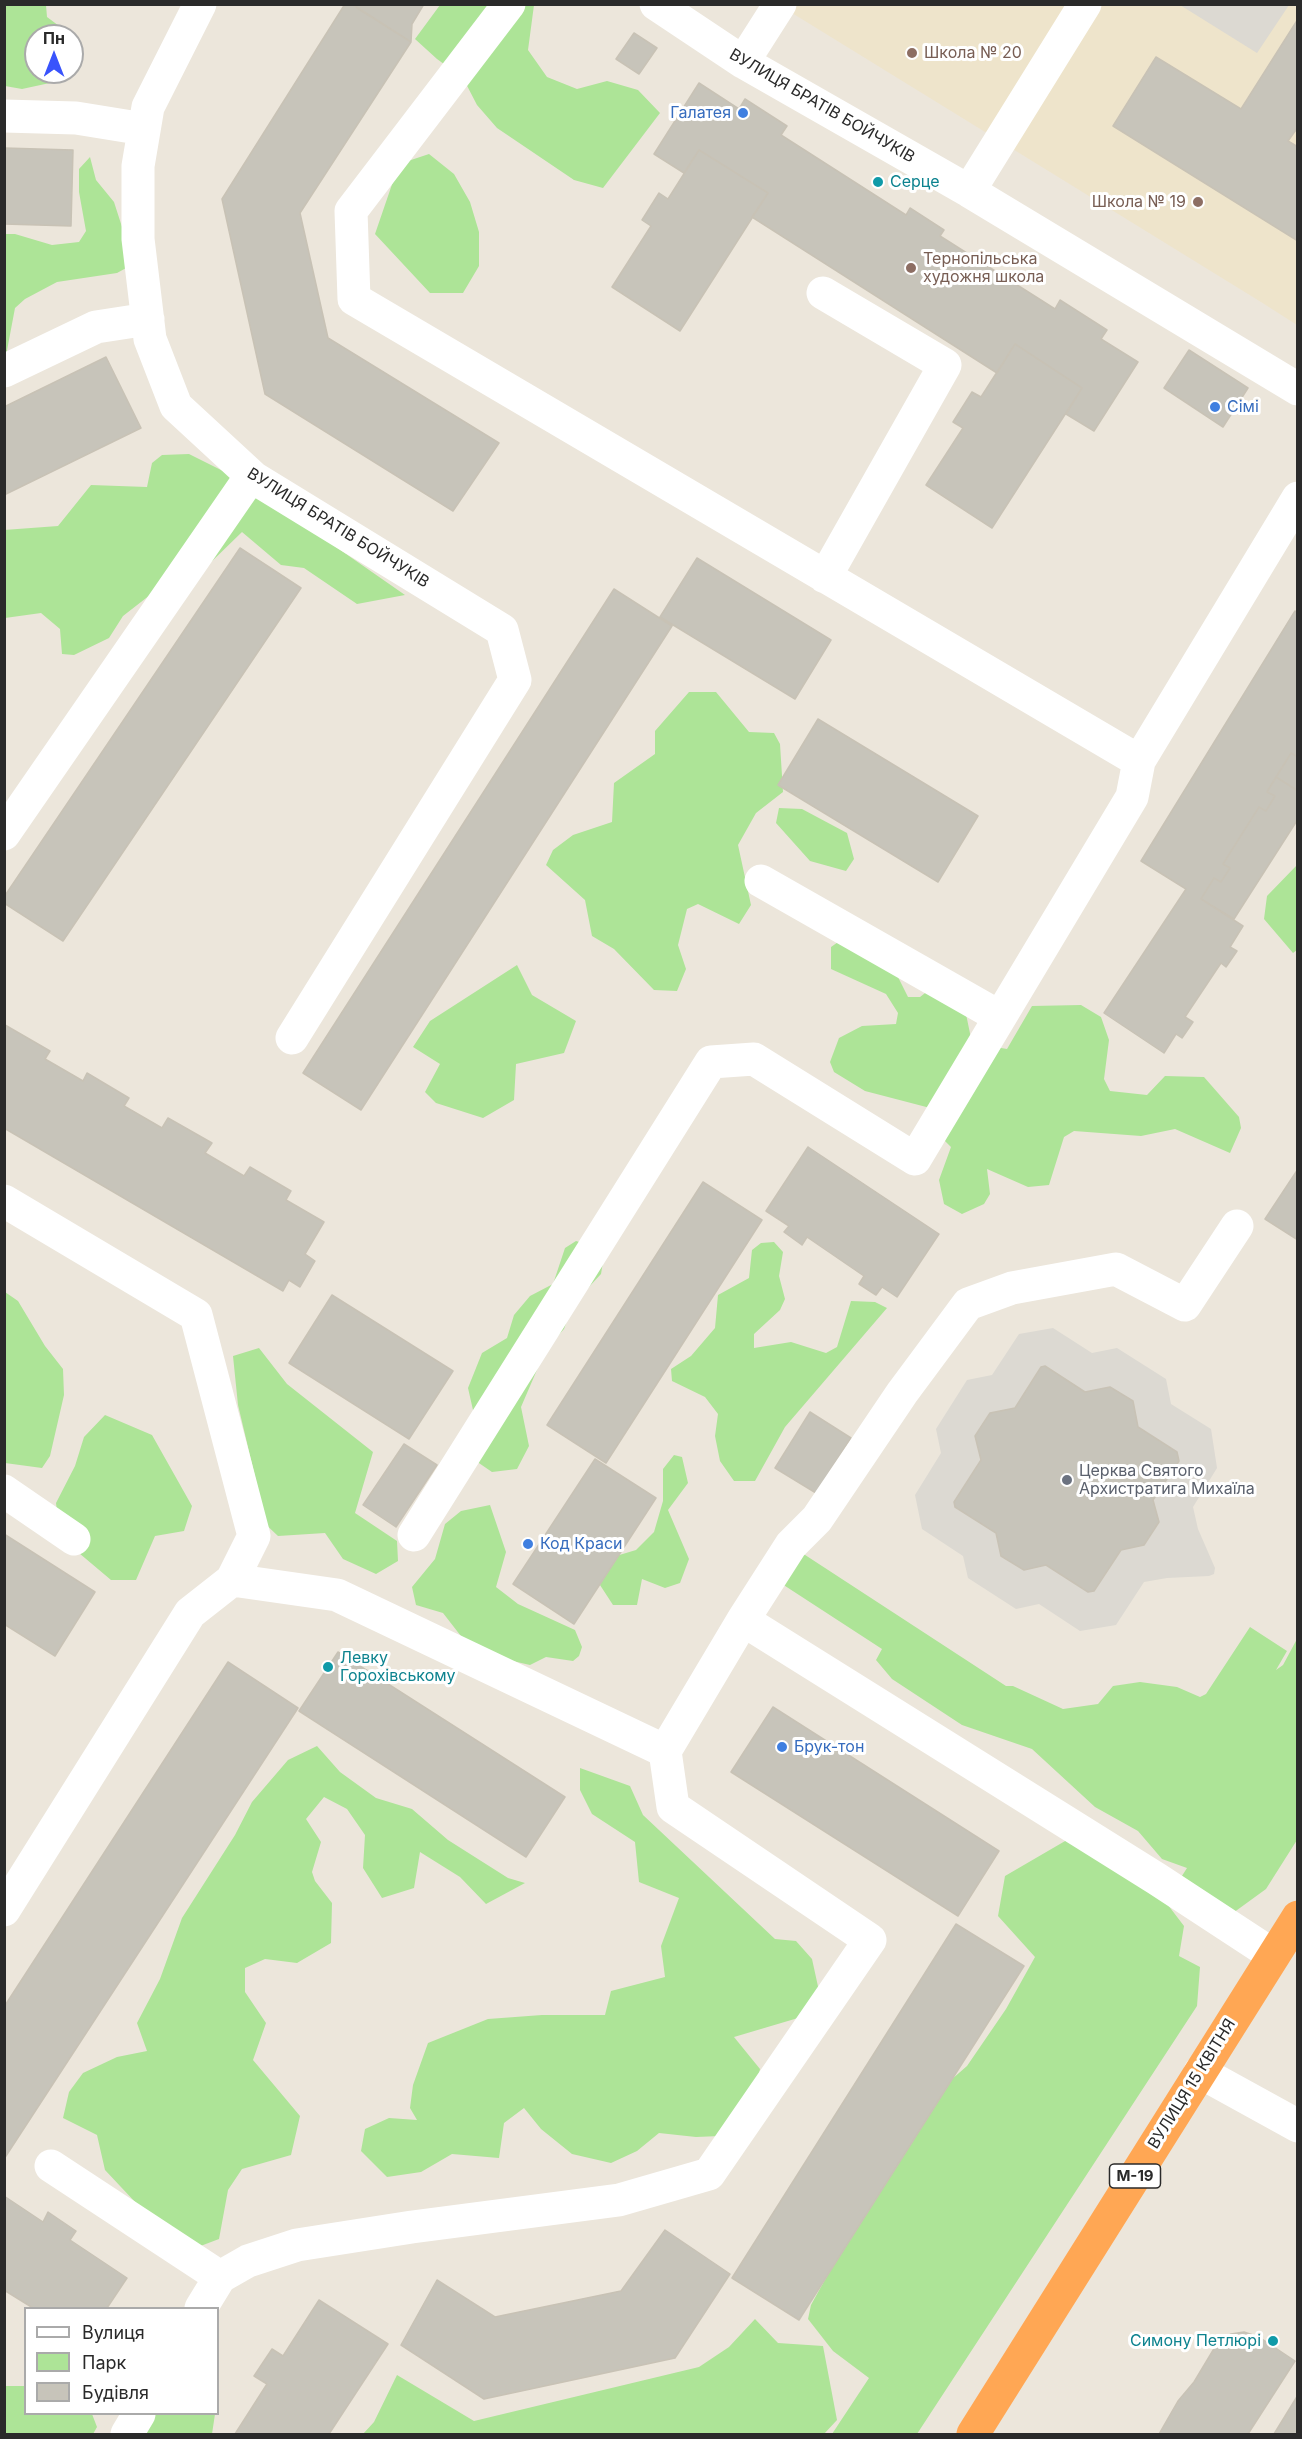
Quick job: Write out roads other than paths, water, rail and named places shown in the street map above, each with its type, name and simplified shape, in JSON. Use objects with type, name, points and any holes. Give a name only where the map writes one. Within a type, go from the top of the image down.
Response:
[{"type":"highway","name":"ВУЛИЦЯ 15 КВІТНЯ","points":[[973,2434],[1298,1917]]},
{"type":"street","name":"ВУЛИЦЯ БРАТІВ БОЙЧУКІВ","points":[[200,4],[148,107],[138,166],[138,238],[150,339],[176,406],[251,476],[502,630],[515,680],[292,1038]]},
{"type":"street","points":[[509,4],[351,210],[354,299],[1139,762]]},
{"type":"street","name":"ВУЛИЦЯ БРАТІВ БОЙЧУКІВ","points":[[657,4],[743,62],[969,191],[1298,389]]},
{"type":"street","points":[[743,62],[780,4]]},
{"type":"street","points":[[969,191],[1085,4]]},
{"type":"street","points":[[4,116],[76,118],[144,129]]},
{"type":"street","points":[[824,292],[945,365],[825,577]]},
{"type":"street","points":[[4,371],[96,327],[148,318]]},
{"type":"street","points":[[4,834],[251,476]]},
{"type":"street","points":[[414,1535],[711,1062],[754,1059],[915,1159],[1132,797],[1139,762],[1298,498]]},
{"type":"street","points":[[761,881],[1000,1017]]},
{"type":"street","points":[[4,1201],[196,1315],[254,1536],[232,1580],[190,1613],[4,1910]]},
{"type":"street","points":[[202,2307],[220,2277],[248,2261],[297,2245],[412,2227],[619,2200],[709,2174],[870,1940],[673,1807],[665,1751],[790,1545],[817,1519],[902,1393],[968,1304],[1012,1288],[1116,1269],[1185,1305],[1237,1226]]},
{"type":"street","points":[[4,1491],[74,1539]]},
{"type":"street","points":[[232,1580],[336,1595],[665,1751]]},
{"type":"street","points":[[743,1620],[1157,1878],[1273,1955]]},
{"type":"street","points":[[1200,2072],[1298,2126]]},
{"type":"street","points":[[51,2166],[220,2277]]},
{"type":"street","points":[[127,2434],[138,2415]]},
{"type":"place","name":"Школа № 20","points":[[912,53]]},
{"type":"place","name":"Галатея","points":[[743,113]]},
{"type":"place","name":"Серце","points":[[878,182]]},
{"type":"place","name":"Школа № 19","points":[[1198,202]]},
{"type":"place","name":"Тернопільська художня школа","points":[[911,268]]},
{"type":"place","name":"Сімі","points":[[1215,407]]},
{"type":"place","name":"Церква Святого Архистратига Михаїла","points":[[1067,1480]]},
{"type":"place","name":"Код Краси","points":[[528,1544]]},
{"type":"place","name":"Левку Горохівському","points":[[328,1667]]},
{"type":"place","name":"Брук-тон","points":[[782,1747]]},
{"type":"place","name":"Симону Петлюрі","points":[[1273,2341]]}]
